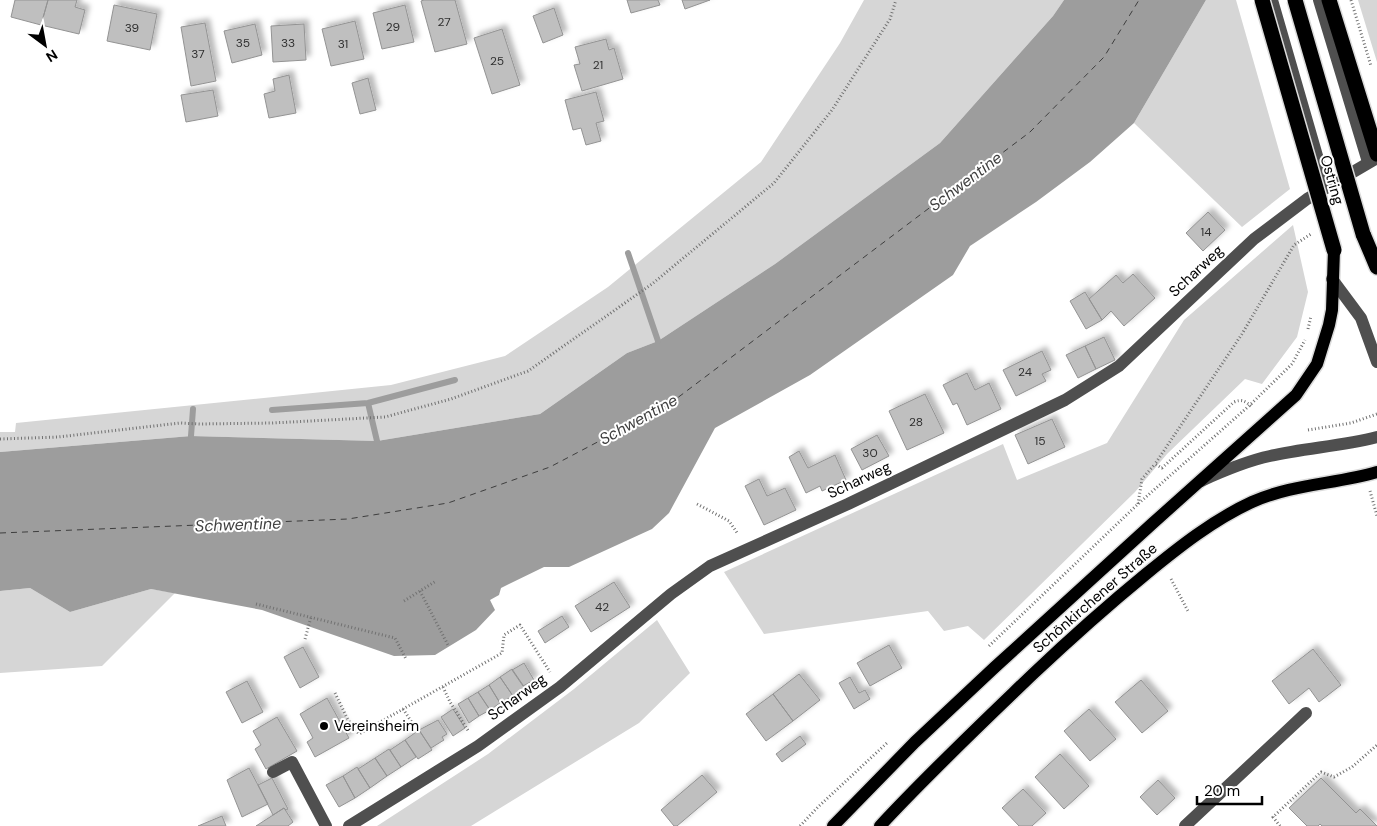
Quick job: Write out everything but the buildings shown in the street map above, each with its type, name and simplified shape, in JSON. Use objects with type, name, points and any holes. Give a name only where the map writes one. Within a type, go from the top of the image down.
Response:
[{"type":"highway","name":"Ostring","points":[[1262,0],[1334,250]]},
{"type":"highway","points":[[1295,0],[1362,234],[1377,267]]},
{"type":"highway","points":[[1329,0],[1374,158]]},
{"type":"main road","name":"Ostring","points":[[1332,279],[1334,250]]},
{"type":"main road","name":"Schönkirchener Straße","points":[[833,826],[937,722],[1054,612],[1296,395],[1317,364],[1332,310],[1332,279]]},
{"type":"main road","name":"Schönkirchener Straße","points":[[880,826],[932,772],[1064,645],[1180,546],[1215,522],[1253,502],[1295,488],[1377,472]]},
{"type":"street","points":[[1272,0],[1326,187]]},
{"type":"street","points":[[1318,0],[1374,158]]},
{"type":"street","name":"Scharweg","points":[[349,826],[478,746],[560,687],[671,594],[710,566],[848,504],[1065,400],[1120,366],[1254,239],[1291,209],[1374,158]]},
{"type":"street","points":[[1332,279],[1361,318],[1377,362]]},
{"type":"street","name":"Schönkirchener Straße","points":[[1198,482],[1242,464],[1270,456],[1358,442],[1377,437]]},
{"type":"street","points":[[1185,826],[1306,713]]},
{"type":"street","points":[[273,772],[292,762],[326,826]]},
{"type":"path","points":[[0,439],[58,437],[180,423],[352,419],[385,416],[451,399],[528,371],[652,284],[774,183],[832,110],[890,18],[896,0]]},
{"type":"path","points":[[1351,0],[1371,66]]},
{"type":"path","points":[[1138,504],[1142,479],[1155,464],[1242,334],[1294,245],[1319,229]]},
{"type":"path","points":[[989,647],[1138,504],[1250,405],[1292,364],[1304,340],[1313,310]]},
{"type":"path","points":[[1155,464],[1162,468],[1234,402],[1245,400],[1266,423]]},
{"type":"path","points":[[1306,430],[1351,423],[1377,414]]},
{"type":"path","points":[[698,504],[729,522],[749,549]]},
{"type":"path","points":[[1171,579],[1189,614]]},
{"type":"path","points":[[404,601],[436,581]]},
{"type":"path","points":[[420,591],[449,647]]},
{"type":"path","points":[[256,604],[395,638],[406,659]]},
{"type":"path","points":[[305,638],[311,617]]},
{"type":"path","points":[[336,693],[348,720],[355,726],[359,734],[502,653],[504,635],[520,625],[552,675]]},
{"type":"path","points":[[443,687],[468,730]]},
{"type":"path","points":[[403,709],[417,730]]},
{"type":"path","points":[[800,826],[895,735]]},
{"type":"path","points":[[1280,826],[1273,817],[1321,772],[1334,777],[1352,767],[1377,745]]},
{"type":"shaded area","points":[[864,0],[1064,0],[1053,16],[940,143],[775,264],[658,341],[627,353],[540,414],[377,441],[191,436],[0,452],[0,432],[15,432],[16,423],[391,385],[505,356],[608,287],[761,162],[840,43]]},
{"type":"shaded area","points":[[1206,0],[1236,0],[1290,189],[1242,227],[1134,123]]},
{"type":"shaded area","points":[[1358,0],[1377,0],[1377,62]]},
{"type":"shaded area","points":[[1293,225],[1308,292],[1297,337],[1262,384],[1245,379],[1167,454],[1135,492],[984,640],[968,626],[944,631],[928,611],[764,634],[724,572],[1003,444],[1017,480],[1107,443],[1184,320]]},
{"type":"shaded area","points":[[30,588],[70,612],[151,589],[175,593],[102,666],[0,673],[0,591]]},
{"type":"shaded area","points":[[657,620],[690,673],[639,723],[471,826],[377,826],[488,754],[574,689]]},
{"type":"water","name":"Schwentine","points":[[1064,0],[1206,0],[1134,123],[1090,162],[1036,202],[970,246],[953,275],[810,375],[715,428],[669,513],[652,529],[569,567],[544,567],[501,588],[499,595],[490,600],[495,610],[476,630],[435,655],[394,656],[262,610],[151,589],[70,612],[30,588],[0,591],[0,452],[191,436],[377,441],[540,414],[627,353],[658,341],[775,264],[940,143],[1053,16]]},
{"type":"waterway","points":[[628,253],[658,341]]},
{"type":"waterway","points":[[272,410],[368,403],[455,380]]},
{"type":"waterway","points":[[368,403],[377,441]]},
{"type":"waterway","points":[[191,436],[193,409]]},
{"type":"ferry route","points":[[0,533],[348,519],[448,503],[550,467],[668,405],[1030,132],[1104,57],[1139,0]]},
{"type":"place","name":"Vereinsheim","points":[[324,726]]}]
